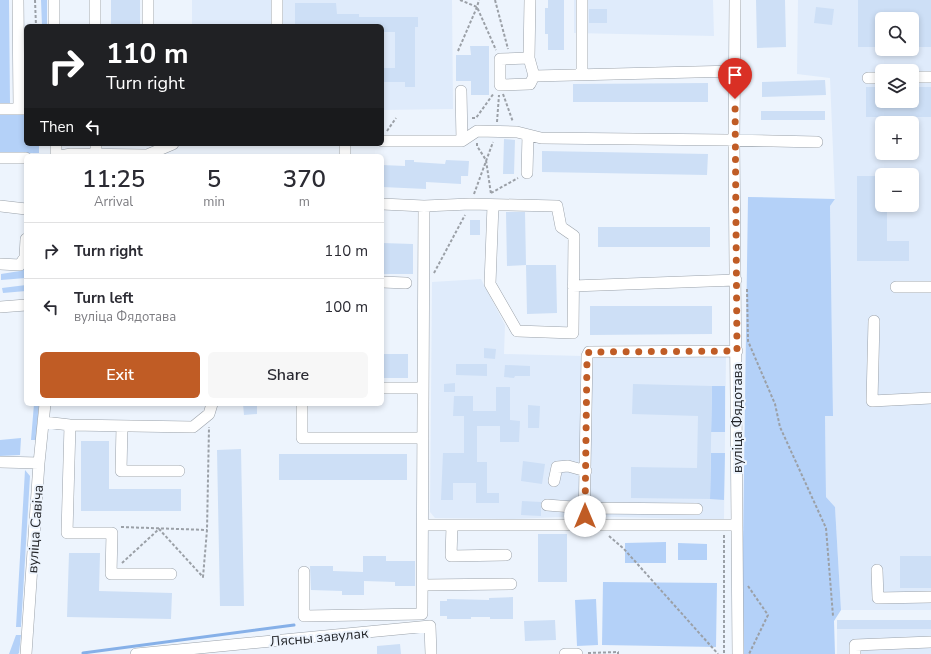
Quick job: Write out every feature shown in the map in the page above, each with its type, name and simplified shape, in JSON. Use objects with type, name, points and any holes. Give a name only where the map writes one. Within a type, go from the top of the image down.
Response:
[{"type":"street","points":[[0,109],[22,109],[18,0]]},
{"type":"street","points":[[54,0],[54,24]]},
{"type":"street","points":[[95,0],[95,24]]},
{"type":"street","points":[[148,0],[148,24]]},
{"type":"street","points":[[276,0],[277,24]]},
{"type":"street","points":[[529,58],[505,58],[500,85],[530,84],[534,76],[529,58],[530,0]]},
{"type":"street","points":[[582,0],[582,75]]},
{"type":"street","name":"вуліца Фядотава","points":[[735,0],[734,140],[737,351],[738,654]]},
{"type":"street","points":[[534,76],[735,71]]},
{"type":"street","points":[[919,77],[931,77]]},
{"type":"street","points":[[868,78],[875,78]]},
{"type":"street","points":[[461,91],[462,141]]},
{"type":"street","points":[[384,141],[462,141],[477,131],[497,131],[523,133],[541,138],[818,142]]},
{"type":"street","points":[[523,133],[528,173]]},
{"type":"street","points":[[71,154],[96,149],[147,152],[166,146]]},
{"type":"street","points":[[0,158],[24,158]]},
{"type":"street","points":[[384,204],[424,206],[470,204],[557,206],[561,227],[574,236],[573,333],[517,331],[490,284],[493,205]]},
{"type":"street","points":[[0,206],[24,209]]},
{"type":"street","points":[[304,572],[304,616],[422,614],[424,206]]},
{"type":"street","points":[[0,264],[20,265],[24,259]]},
{"type":"street","points":[[573,286],[736,280]]},
{"type":"street","points":[[384,282],[406,283]]},
{"type":"street","points":[[896,287],[931,287]]},
{"type":"street","points":[[0,307],[24,305]]},
{"type":"street","points":[[874,321],[872,401],[931,398]]},
{"type":"street","points":[[584,525],[587,356],[589,352],[737,351]]},
{"type":"street","points":[[384,388],[423,388]]},
{"type":"street","name":"вуліца Савіча","points":[[26,654],[39,464],[45,406]]},
{"type":"street","points":[[302,406],[302,438],[423,438]]},
{"type":"street","points":[[44,422],[70,425],[192,427],[211,409]]},
{"type":"street","points":[[70,425],[67,532],[112,533],[111,574],[171,574]]},
{"type":"street","points":[[122,426],[121,471],[179,471]]},
{"type":"street","points":[[0,462],[39,464]]},
{"type":"street","points":[[554,481],[558,467],[568,466],[586,471]]},
{"type":"street","points":[[547,505],[585,508],[697,509]]},
{"type":"street","points":[[423,525],[737,525]]},
{"type":"street","points":[[452,526],[450,556],[506,555]]},
{"type":"street","points":[[877,570],[878,598],[931,596]]},
{"type":"street","points":[[423,584],[511,584]]},
{"type":"street","name":"Лясны завулак","points":[[136,654],[430,626],[430,654]]},
{"type":"street","points":[[855,654],[855,645],[931,642]]},
{"type":"street","points":[[565,654],[577,654]]},
{"type":"path","points":[[36,0],[36,24]]},
{"type":"path","points":[[460,0],[477,8],[505,58]]},
{"type":"path","points":[[458,51],[479,0]]},
{"type":"path","points":[[495,0],[505,58]]},
{"type":"path","points":[[462,118],[476,118],[500,85]]},
{"type":"path","points":[[423,293],[470,204],[497,131],[500,85]]},
{"type":"path","points":[[500,85],[523,133]]},
{"type":"path","points":[[477,146],[486,160],[493,205]]},
{"type":"path","points":[[470,204],[528,173]]},
{"type":"path","points":[[747,285],[748,341],[775,404],[780,427],[826,528],[833,616]]},
{"type":"path","points":[[159,529],[203,577],[207,530],[211,409]]},
{"type":"path","points":[[597,525],[624,549],[718,654]]},
{"type":"path","points":[[724,525],[724,654]]},
{"type":"path","points":[[121,527],[207,530]]},
{"type":"path","points":[[111,574],[159,529]]},
{"type":"path","points":[[745,581],[768,615],[749,654]]},
{"type":"path","points":[[577,654],[618,652],[618,654]]},
{"type":"shaded area","points":[[0,0],[9,0],[10,104],[0,105]]},
{"type":"shaded area","points":[[41,0],[47,0],[47,24],[42,24]]},
{"type":"shaded area","points":[[192,0],[452,0],[453,109],[384,110],[384,24],[192,24]]},
{"type":"shaded area","points":[[574,0],[713,0],[714,36],[574,33]]},
{"type":"shaded area","points":[[798,0],[931,0],[931,610],[841,610],[835,507],[826,497],[825,416],[833,416],[830,206],[835,199],[830,78],[797,74]]},
{"type":"shaded area","points":[[0,114],[24,114],[24,146],[39,146],[39,153],[0,153]]},
{"type":"shaded area","points":[[748,197],[835,199],[830,206],[833,416],[825,416],[826,497],[835,507],[841,610],[834,621],[835,654],[743,654],[742,608]]},
{"type":"shaded area","points":[[24,268],[24,278],[1,280],[1,274],[20,271]]},
{"type":"shaded area","points":[[481,279],[505,325],[504,354],[582,356],[726,355],[724,520],[585,516],[513,519],[435,518],[430,512],[432,282]]},
{"type":"shaded area","points":[[24,285],[24,291],[3,293],[2,288]]},
{"type":"shaded area","points":[[712,386],[725,386],[725,432],[711,432]]},
{"type":"shaded area","points":[[34,406],[39,406],[36,440],[31,440]]},
{"type":"shaded area","points":[[21,438],[20,455],[0,456],[0,440]]},
{"type":"shaded area","points":[[711,453],[725,453],[724,500],[710,499]]},
{"type":"shaded area","points":[[25,470],[30,476],[21,627],[16,627]]},
{"type":"shaded area","points":[[666,542],[666,563],[625,563],[625,543]]},
{"type":"shaded area","points":[[678,543],[707,544],[707,560],[678,560]]},
{"type":"shaded area","points":[[603,582],[717,583],[716,647],[602,645]]},
{"type":"shaded area","points":[[596,599],[598,645],[577,646],[575,600]]},
{"type":"shaded area","points":[[837,620],[931,620],[931,654],[837,654]]},
{"type":"shaded area","points":[[16,635],[21,635],[19,653],[9,654]]},
{"type":"building","points":[[111,0],[140,0],[140,24],[111,24]]},
{"type":"building","points":[[548,0],[564,0],[564,50],[548,50],[548,34],[545,34],[545,8],[548,8]]},
{"type":"building","points":[[756,0],[785,0],[786,47],[757,48]]},
{"type":"building","points":[[858,0],[931,0],[931,47],[919,47],[919,12],[875,12],[875,47],[858,47]]},
{"type":"building","points":[[295,3],[336,3],[337,14],[359,14],[359,17],[418,17],[418,27],[415,27],[415,87],[405,87],[405,82],[384,82],[384,68],[395,68],[395,32],[384,32],[384,24],[295,24]]},
{"type":"building","points":[[816,7],[834,9],[832,25],[814,23]]},
{"type":"building","points":[[589,9],[607,9],[607,23],[589,23]]},
{"type":"building","points":[[470,46],[489,46],[489,95],[471,95],[471,81],[456,81],[456,55],[471,55]]},
{"type":"building","points":[[825,80],[826,95],[762,97],[762,82]]},
{"type":"building","points":[[708,83],[708,102],[573,102],[573,84]]},
{"type":"building","points":[[866,87],[875,87],[875,108],[919,108],[919,87],[931,87],[931,117],[866,117]]},
{"type":"building","points":[[761,111],[825,111],[825,120],[761,120]]},
{"type":"building","points":[[504,139],[515,140],[514,174],[503,174]]},
{"type":"building","points":[[542,151],[708,154],[707,175],[542,172]]},
{"type":"building","points":[[405,160],[445,164],[446,160],[469,161],[468,176],[461,176],[461,184],[426,182],[426,189],[384,187],[384,165],[405,166]]},
{"type":"building","points":[[857,176],[875,176],[875,212],[887,212],[887,241],[909,241],[909,261],[857,261]]},
{"type":"building","points":[[506,212],[525,212],[526,265],[507,266]]},
{"type":"building","points":[[470,220],[480,220],[480,235],[470,235]]},
{"type":"building","points":[[598,227],[710,227],[710,247],[598,247]]},
{"type":"building","points":[[384,243],[413,244],[413,274],[384,274]]},
{"type":"building","points":[[526,265],[556,265],[557,313],[527,314]]},
{"type":"building","points":[[590,306],[712,306],[712,334],[590,335]]},
{"type":"building","points":[[484,348],[496,349],[495,359],[484,358]]},
{"type":"building","points":[[384,354],[408,354],[408,378],[384,378]]},
{"type":"building","points":[[456,364],[487,364],[487,376],[456,375]]},
{"type":"building","points":[[505,365],[530,366],[530,376],[515,376],[514,378],[504,377]]},
{"type":"building","points":[[455,383],[455,392],[444,392],[444,384]]},
{"type":"building","points":[[633,384],[712,386],[710,499],[631,498],[631,467],[697,468],[698,416],[632,414]]},
{"type":"building","points":[[496,387],[510,387],[510,420],[520,421],[519,442],[500,442],[500,426],[477,426],[477,462],[487,462],[487,493],[499,493],[499,503],[476,503],[476,483],[453,483],[453,500],[441,500],[443,453],[464,453],[464,416],[453,416],[454,396],[473,396],[473,411],[496,411]]},
{"type":"building","points":[[528,405],[540,406],[539,428],[528,428]]},
{"type":"building","points":[[243,406],[257,406],[257,414],[244,415]]},
{"type":"building","points":[[81,441],[109,441],[109,489],[181,489],[181,511],[81,511]]},
{"type":"building","points":[[241,449],[244,606],[220,606],[217,450]]},
{"type":"building","points":[[279,454],[407,454],[407,480],[279,480]]},
{"type":"building","points":[[523,461],[545,464],[542,484],[521,481]]},
{"type":"building","points":[[522,501],[541,502],[541,516],[521,515]]},
{"type":"building","points":[[538,534],[567,534],[567,582],[538,582]]},
{"type":"building","points":[[69,553],[100,553],[99,591],[172,593],[171,619],[67,617]]},
{"type":"building","points":[[363,556],[386,556],[386,561],[415,561],[415,586],[395,586],[395,582],[364,581],[364,595],[342,595],[342,591],[311,590],[310,566],[333,566],[333,571],[363,572]]},
{"type":"building","points":[[900,556],[931,556],[931,588],[900,588]]},
{"type":"building","points":[[513,597],[513,619],[471,617],[471,619],[447,619],[447,616],[440,616],[440,601],[447,601],[447,599],[489,600],[489,598]]},
{"type":"building","points":[[555,620],[556,640],[525,641],[524,621]]},
{"type":"building","points":[[837,620],[931,620],[931,629],[837,629]]},
{"type":"building","points":[[400,644],[401,654],[377,654],[377,646]]},
{"type":"waterway","points":[[83,653],[294,625]]},
{"type":"route","points":[[585,516],[587,356],[589,352],[737,351],[734,140],[735,99]]}]
